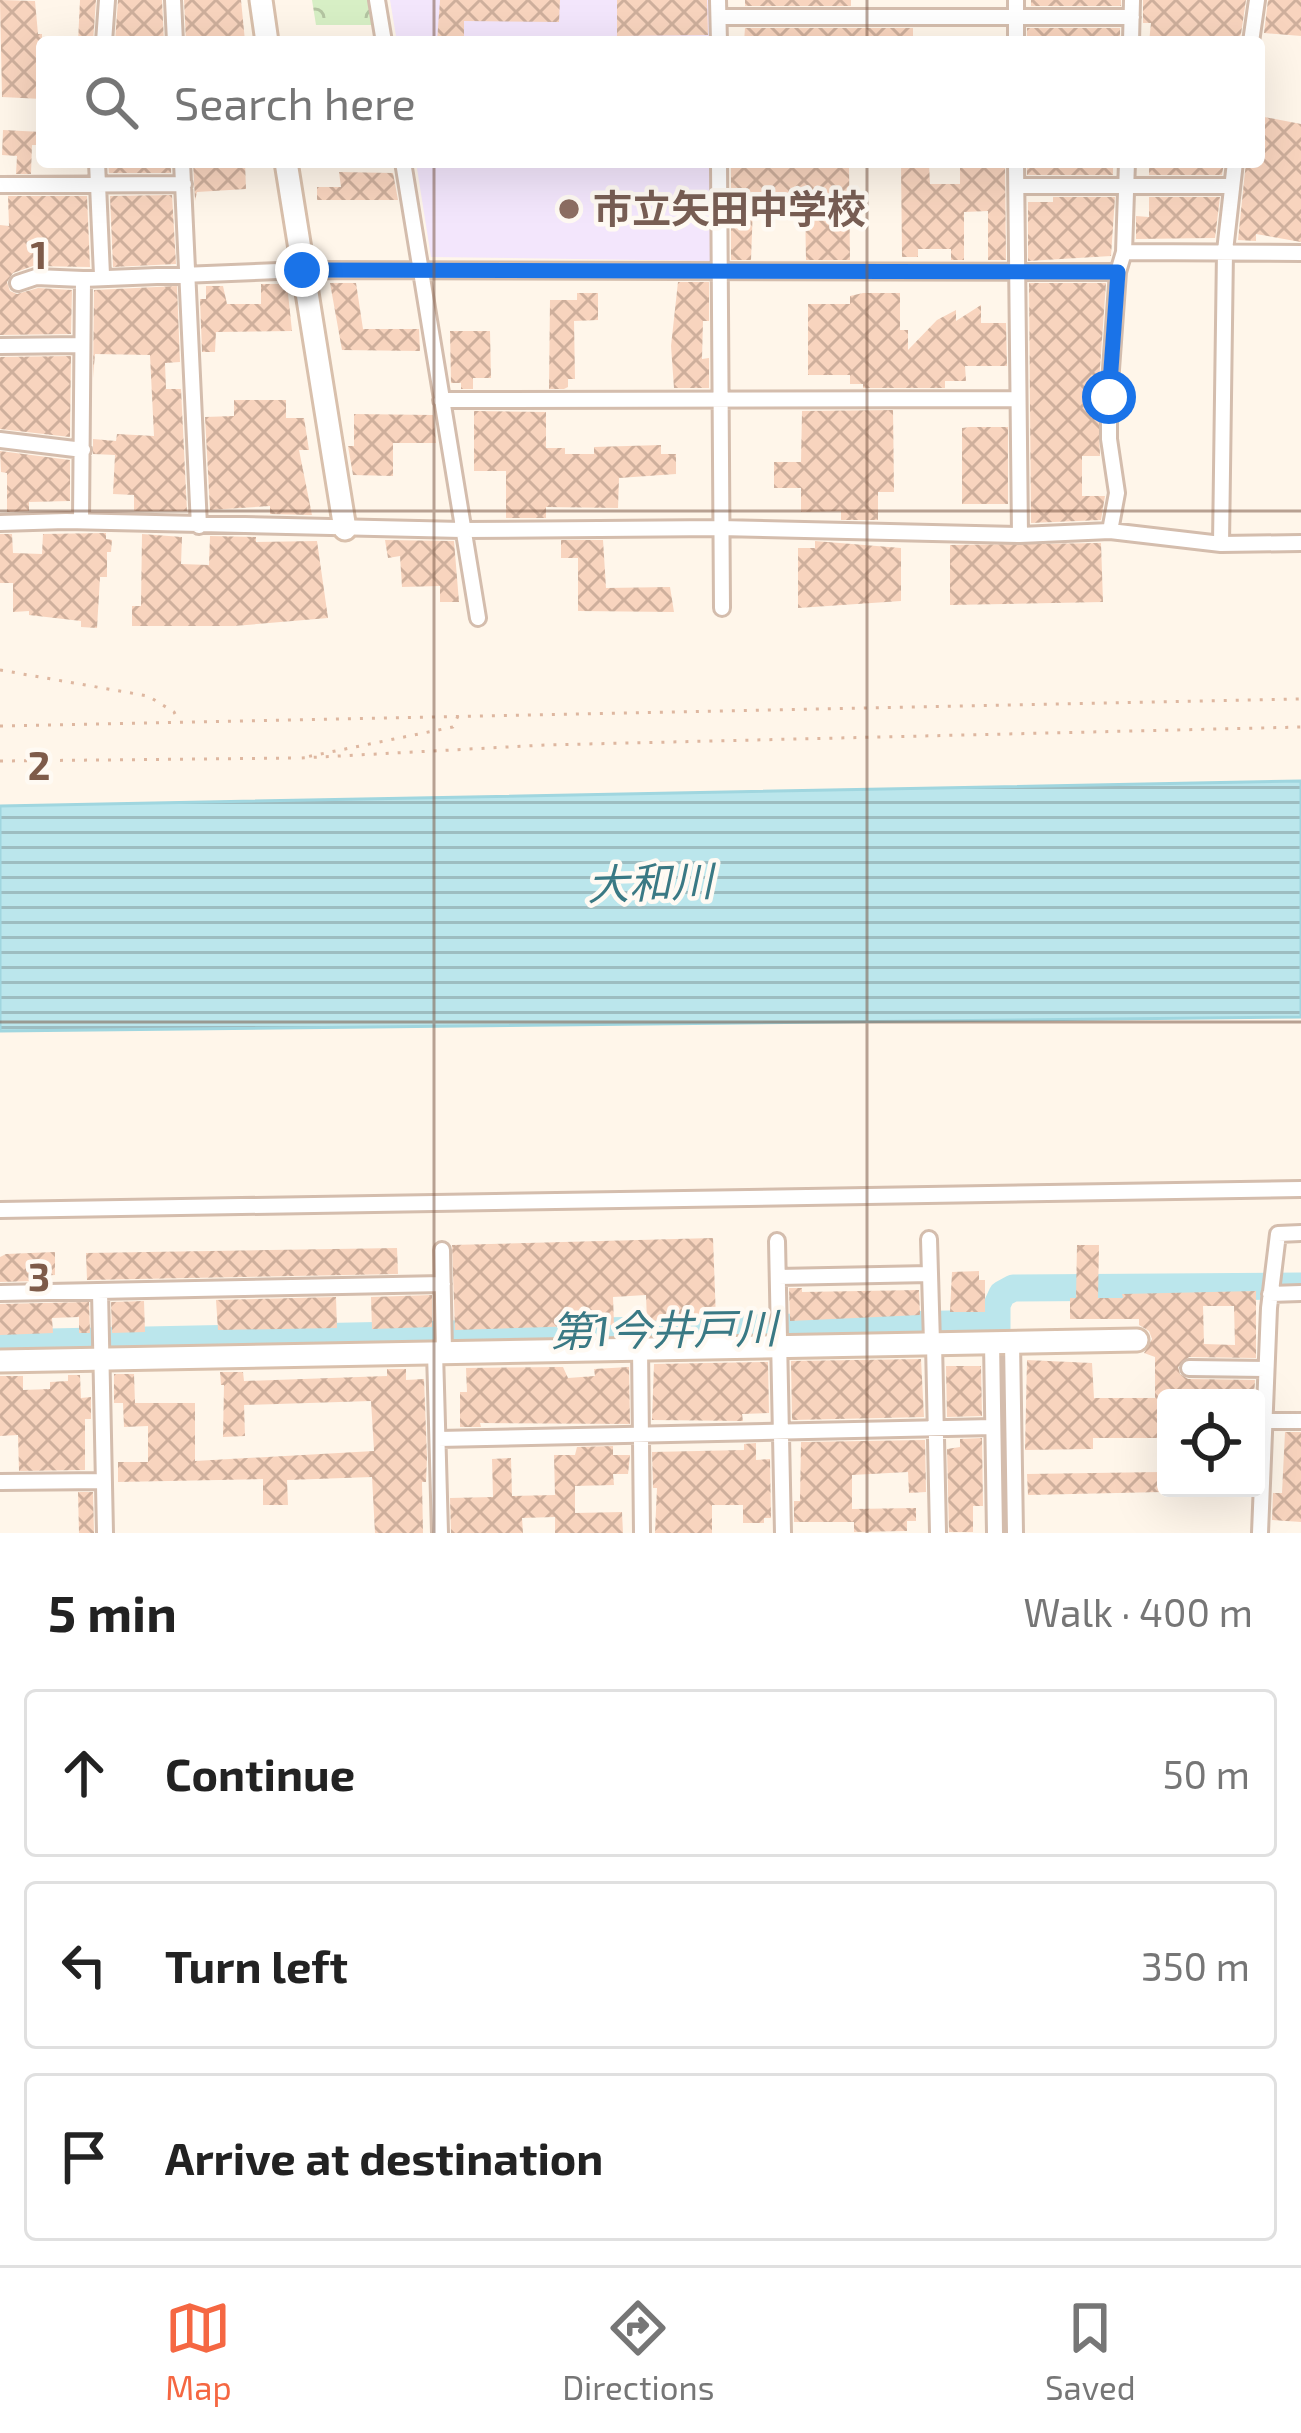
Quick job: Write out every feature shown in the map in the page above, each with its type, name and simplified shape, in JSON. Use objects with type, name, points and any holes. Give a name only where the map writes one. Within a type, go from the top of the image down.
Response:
[{"type":"street","points":[[104,36],[107,0]]},
{"type":"street","points":[[173,0],[176,36]]},
{"type":"street","points":[[261,0],[266,36]]},
{"type":"street","points":[[377,0],[383,36]]},
{"type":"street","points":[[718,0],[718,36]]},
{"type":"street","points":[[1016,0],[1016,36]]},
{"type":"street","points":[[1131,36],[1132,0]]},
{"type":"street","points":[[1252,36],[1257,0]]},
{"type":"street","points":[[718,17],[1132,17]]},
{"type":"street","points":[[97,168],[101,275]]},
{"type":"street","points":[[183,168],[199,526]]},
{"type":"street","points":[[287,168],[345,529]]},
{"type":"street","points":[[404,168],[478,618]]},
{"type":"street","points":[[719,168],[722,608]]},
{"type":"street","points":[[1016,168],[1020,535]]},
{"type":"street","points":[[1110,531],[1117,494],[1109,397],[1118,272],[1124,252],[1127,168]]},
{"type":"street","points":[[1221,544],[1225,251],[1234,168]]},
{"type":"street","points":[[0,185],[184,184]]},
{"type":"street","points":[[1017,186],[1232,186]]},
{"type":"street","points":[[1124,252],[1301,253]]},
{"type":"street","points":[[18,283],[36,277],[302,270],[1118,272]]},
{"type":"street","points":[[81,521],[83,278]]},
{"type":"street","points":[[0,346],[81,345]]},
{"type":"street","points":[[441,400],[1018,398]]},
{"type":"street","points":[[0,440],[82,450]]},
{"type":"street","points":[[0,523],[1020,535],[1110,531],[1221,544],[1301,543]]},
{"type":"street","points":[[0,1210],[1301,1189]]},
{"type":"street","points":[[1264,1389],[1278,1234],[1301,1233]]},
{"type":"street","points":[[929,1239],[938,1533]]},
{"type":"street","points":[[777,1241],[783,1533]]},
{"type":"street","points":[[440,1533],[437,1439],[442,1250]]},
{"type":"street","points":[[778,1278],[930,1274]]},
{"type":"street","points":[[0,1293],[443,1285]]},
{"type":"street","points":[[100,1292],[105,1533]]},
{"type":"street","points":[[1270,1293],[1301,1293]]},
{"type":"street","points":[[0,1361],[1137,1340]]},
{"type":"street","points":[[995,1533],[993,1427],[1002,1342]]},
{"type":"street","points":[[1002,1342],[1015,1533]]},
{"type":"street","points":[[640,1347],[642,1533]]},
{"type":"street","points":[[1189,1368],[1266,1369]]},
{"type":"street","points":[[1265,1421],[1301,1421]]},
{"type":"street","points":[[437,1439],[993,1427]]},
{"type":"street","points":[[0,1482],[104,1481]]},
{"type":"street","points":[[1260,1497],[1260,1533]]},
{"type":"path","points":[[0,670],[148,696],[174,712],[179,722]]},
{"type":"path","points":[[0,726],[1301,698]]},
{"type":"path","points":[[301,758],[454,727],[458,715]]},
{"type":"path","points":[[0,761],[301,758],[545,745],[1301,727]]},
{"type":"shaded area","points":[[390,0],[714,0],[714,36],[396,36]]},
{"type":"shaded area","name":"市立矢田中学校","points":[[417,168],[714,168],[714,261],[431,257]]},
{"type":"green space","points":[[312,0],[373,0],[377,25],[316,25]]},
{"type":"water","name":"大和川","points":[[1301,781],[1301,1017],[0,1031],[0,806]]},
{"type":"building","points":[[0,0],[35,1],[38,34],[42,34],[36,36],[36,99],[2,97]]},
{"type":"building","points":[[80,0],[96,0],[93,36],[78,36]]},
{"type":"building","points":[[118,0],[162,0],[164,36],[115,36]]},
{"type":"building","points":[[184,0],[241,0],[245,36],[186,36]]},
{"type":"building","points":[[440,0],[560,0],[559,22],[464,21],[464,36],[437,36]]},
{"type":"building","points":[[617,0],[707,0],[708,35],[617,36]]},
{"type":"building","points":[[745,0],[851,0],[851,6],[745,6]]},
{"type":"building","points":[[1031,0],[1121,0],[1121,6],[1031,6]]},
{"type":"building","points":[[1143,0],[1246,0],[1240,36],[1150,36],[1151,23],[1143,23]]},
{"type":"building","points":[[1268,0],[1301,0],[1301,36],[1264,33]]},
{"type":"building","points":[[745,28],[913,28],[913,36],[744,36]]},
{"type":"building","points":[[1027,28],[1120,28],[1120,36],[1027,36]]},
{"type":"building","points":[[1265,117],[1301,124],[1301,242],[1256,234],[1256,241],[1238,240],[1245,168],[1265,168]]},
{"type":"building","points":[[3,130],[36,132],[31,174],[16,174],[17,156],[2,155]]},
{"type":"building","points":[[109,168],[171,168],[171,173],[109,173]]},
{"type":"building","points":[[193,168],[245,168],[246,189],[197,192],[195,201]]},
{"type":"building","points":[[731,168],[849,168],[850,260],[806,260],[805,206],[753,206],[751,260],[731,260]]},
{"type":"building","points":[[901,168],[929,168],[930,184],[960,184],[960,168],[1005,168],[1006,260],[988,260],[988,211],[964,212],[964,260],[951,260],[951,249],[918,249],[918,257],[902,257]]},
{"type":"building","points":[[1027,168],[1113,168],[1113,175],[1027,175]]},
{"type":"building","points":[[1149,168],[1223,168],[1222,175],[1149,175]]},
{"type":"building","points":[[339,172],[393,173],[398,200],[317,200],[317,187],[341,187]]},
{"type":"building","points":[[172,195],[176,264],[113,267],[110,196]]},
{"type":"building","points":[[8,196],[87,196],[90,267],[33,266],[13,273],[7,282],[17,294],[38,288],[72,290],[71,334],[0,335],[0,225],[9,226]]},
{"type":"building","points":[[1053,197],[1115,197],[1111,256],[1028,261],[1028,202],[1053,202]]},
{"type":"building","points":[[1149,197],[1220,197],[1215,238],[1136,239],[1136,216],[1149,217]]},
{"type":"building","points":[[678,282],[709,282],[702,359],[709,358],[709,388],[674,388],[671,346]]},
{"type":"building","points":[[330,283],[356,283],[363,329],[419,329],[420,351],[342,350]]},
{"type":"building","points":[[1029,283],[1106,283],[1098,396],[1100,456],[1082,456],[1082,496],[1105,496],[1101,520],[1031,523]]},
{"type":"building","points":[[261,284],[287,284],[292,331],[216,332],[215,352],[202,352],[200,299],[206,299],[206,286],[223,286],[227,304],[261,304]]},
{"type":"building","points":[[177,286],[180,362],[165,363],[166,389],[181,389],[187,511],[134,511],[134,495],[113,494],[115,455],[93,454],[93,439],[116,441],[117,434],[154,436],[150,355],[95,354],[93,378],[94,290]]},
{"type":"building","points":[[577,293],[598,293],[598,320],[574,321],[575,379],[568,379],[564,389],[549,389],[550,300],[577,300]]},
{"type":"building","points":[[900,293],[900,330],[908,330],[908,350],[937,320],[956,310],[956,321],[981,305],[981,323],[1006,323],[1007,366],[965,366],[966,381],[945,381],[945,388],[863,388],[863,384],[850,384],[850,375],[808,375],[808,304],[850,304],[850,296]]},
{"type":"building","points":[[450,331],[490,331],[491,378],[473,378],[473,389],[451,383]]},
{"type":"building","points":[[71,356],[70,437],[0,429],[0,357]]},
{"type":"building","points":[[234,400],[286,400],[286,418],[304,418],[309,450],[299,450],[312,515],[270,514],[270,506],[210,510],[205,417],[234,416]]},
{"type":"building","points":[[893,410],[894,492],[878,492],[878,520],[841,520],[841,511],[801,512],[801,488],[774,488],[774,462],[801,462],[802,411]]},
{"type":"building","points":[[474,411],[546,412],[546,448],[565,448],[565,454],[594,454],[594,447],[661,445],[661,454],[676,454],[676,474],[619,478],[618,508],[546,507],[546,518],[506,518],[506,471],[474,471]]},
{"type":"building","points":[[354,414],[433,415],[436,443],[393,443],[393,476],[353,475],[348,446],[354,446]]},
{"type":"building","points":[[1008,427],[1008,504],[962,504],[962,428]]},
{"type":"building","points":[[0,451],[70,460],[70,501],[29,502],[29,511],[7,512],[7,473],[1,472]]},
{"type":"building","points":[[106,533],[106,539],[112,540],[111,552],[107,552],[107,577],[100,577],[97,628],[81,627],[81,621],[29,615],[29,611],[13,612],[13,583],[0,583],[0,534],[12,534],[13,553],[42,554],[43,534]]},
{"type":"building","points":[[142,534],[182,537],[181,564],[209,565],[210,536],[256,537],[256,542],[317,541],[328,618],[234,626],[132,626],[132,606],[141,606]]},
{"type":"building","points":[[385,540],[454,541],[459,602],[440,602],[440,586],[402,587],[400,556],[388,558]]},
{"type":"building","points":[[561,540],[603,540],[606,588],[670,587],[674,612],[578,611],[578,558],[561,558]]},
{"type":"building","points":[[815,541],[901,548],[901,601],[798,608],[798,548],[815,548]]},
{"type":"building","points":[[1101,543],[1103,602],[950,605],[950,545]]},
{"type":"building","points":[[713,1238],[716,1319],[647,1321],[646,1295],[613,1297],[614,1325],[455,1330],[452,1245]]},
{"type":"building","points":[[1077,1245],[1099,1245],[1098,1298],[1256,1291],[1256,1358],[1189,1357],[1178,1367],[1188,1379],[1255,1380],[1254,1389],[1157,1389],[1157,1438],[1093,1438],[1093,1449],[1025,1450],[1027,1360],[1092,1363],[1094,1398],[1155,1398],[1155,1357],[1144,1353],[1152,1339],[1139,1319],[1070,1319],[1070,1298],[1076,1298]],"holes":[[[1203,1306],[1234,1306],[1235,1345],[1204,1344]]]},
{"type":"building","points":[[397,1248],[398,1274],[87,1280],[86,1253]]},
{"type":"building","points":[[55,1252],[55,1275],[0,1282],[0,1257]]},
{"type":"building","points":[[979,1271],[979,1280],[985,1280],[985,1312],[950,1312],[952,1272]]},
{"type":"building","points":[[789,1288],[802,1288],[802,1292],[919,1290],[920,1315],[790,1321]]},
{"type":"building","points":[[432,1295],[432,1327],[372,1329],[371,1297]]},
{"type":"building","points":[[336,1297],[337,1328],[218,1330],[216,1300]]},
{"type":"building","points":[[144,1301],[145,1332],[112,1333],[111,1302]]},
{"type":"building","points":[[89,1302],[90,1333],[79,1333],[79,1317],[52,1318],[53,1333],[0,1335],[0,1304]]},
{"type":"building","points":[[921,1359],[924,1417],[792,1420],[791,1361]]},
{"type":"building","points":[[768,1362],[769,1413],[742,1414],[743,1421],[652,1420],[654,1364]]},
{"type":"building","points":[[946,1366],[981,1366],[982,1416],[947,1417]]},
{"type":"building","points":[[563,1367],[568,1378],[595,1376],[594,1369],[629,1367],[630,1424],[480,1423],[481,1427],[460,1427],[466,1368]]},
{"type":"building","points":[[387,1369],[406,1369],[406,1380],[424,1379],[423,1533],[375,1533],[372,1477],[287,1480],[288,1505],[263,1505],[263,1479],[118,1482],[118,1462],[148,1462],[148,1426],[124,1427],[123,1403],[195,1403],[195,1461],[374,1451],[371,1401],[244,1405],[245,1436],[223,1437],[220,1372],[243,1372],[244,1381],[387,1376]]},
{"type":"building","points":[[114,1374],[134,1374],[135,1403],[114,1403]]},
{"type":"building","points":[[68,1375],[80,1375],[81,1398],[91,1397],[91,1419],[85,1419],[85,1470],[19,1471],[18,1435],[0,1436],[0,1376],[23,1376],[23,1390],[50,1389],[50,1382],[68,1381]]},
{"type":"building","points":[[1285,1432],[1301,1432],[1301,1522],[1272,1520],[1273,1493],[1282,1493]]},
{"type":"building","points":[[982,1438],[983,1506],[973,1506],[973,1532],[949,1532],[947,1449],[960,1447],[960,1439]]},
{"type":"building","points":[[925,1440],[926,1492],[909,1493],[908,1472],[852,1475],[852,1509],[916,1508],[916,1521],[907,1521],[907,1531],[854,1532],[854,1522],[794,1522],[794,1501],[800,1501],[801,1442]]},
{"type":"building","points":[[756,1443],[756,1460],[770,1459],[771,1518],[764,1518],[764,1523],[743,1523],[743,1505],[712,1505],[712,1533],[655,1533],[657,1488],[653,1488],[652,1452],[744,1450],[744,1444]]},
{"type":"building","points":[[613,1446],[613,1455],[630,1455],[628,1474],[613,1474],[614,1485],[575,1486],[575,1513],[622,1512],[623,1533],[555,1533],[555,1517],[522,1518],[523,1533],[451,1533],[450,1498],[493,1497],[492,1459],[511,1458],[512,1496],[555,1495],[554,1455],[575,1455],[577,1447]]},
{"type":"building","points":[[1157,1472],[1157,1492],[1028,1495],[1027,1474]]},
{"type":"building","points":[[78,1492],[93,1492],[94,1533],[79,1533]]},
{"type":"waterway","name":"第1今井戸川","points":[[997,1342],[997,1305],[1002,1294],[1013,1288],[1301,1286]]},
{"type":"waterway","name":"第1今井戸川","points":[[0,1343],[997,1323]]},
{"type":"place","name":"市立矢田中学校","points":[[569,209]]},
{"type":"route","points":[[302,270],[1118,272],[1109,397]]}]
